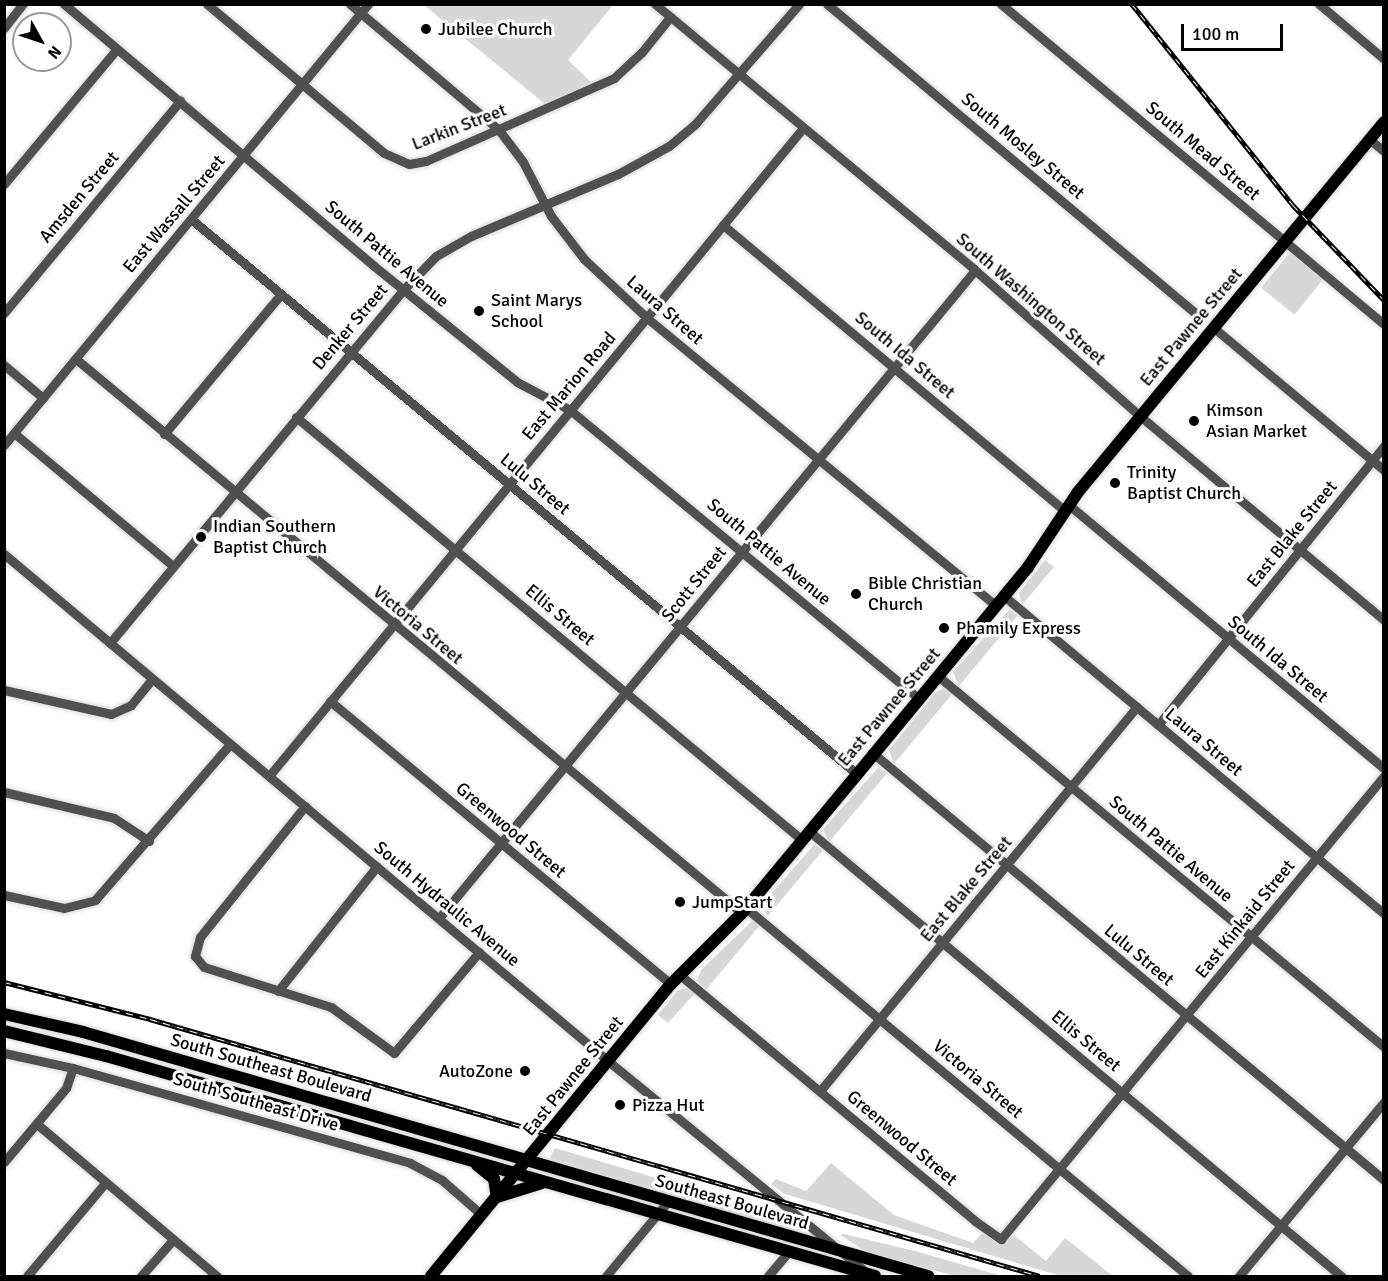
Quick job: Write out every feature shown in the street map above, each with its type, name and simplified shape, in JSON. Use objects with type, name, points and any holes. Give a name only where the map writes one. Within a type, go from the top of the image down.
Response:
[{"type":"main road","name":"East Pawnee Street","points":[[431,1276],[607,1060],[676,979],[744,911],[874,754],[1045,544],[1067,508],[1140,416],[1383,122]]},
{"type":"main road","name":"South Southeast Boulevard","points":[[4,1014],[83,1032],[526,1161]]},
{"type":"main road","name":"South Southeast Boulevard","points":[[4,1031],[516,1173]]},
{"type":"main road","points":[[468,1160],[494,1179],[497,1197],[524,1185],[546,1182]]},
{"type":"main road","name":"Southeast Boulevard","points":[[526,1161],[928,1276]]},
{"type":"main road","name":"Southeast Boulevard","points":[[516,1173],[872,1276]]},
{"type":"street","points":[[4,28],[24,4]]},
{"type":"street","name":"South Pattie Avenue","points":[[64,4],[403,290],[517,382],[570,410],[919,699]]},
{"type":"street","name":"Larkin Street","points":[[207,4],[384,153],[409,164],[426,161],[614,78],[642,52],[670,17]]},
{"type":"street","name":"Laura Street","points":[[350,4],[499,130],[523,162],[546,206],[584,259],[647,318],[818,460],[1137,707],[1383,914]]},
{"type":"street","name":"East Wassall Street","points":[[4,445],[368,4]]},
{"type":"street","name":"South Washington Street","points":[[655,4],[975,270],[1140,416],[1383,620]]},
{"type":"street","points":[[737,73],[799,4]]},
{"type":"street","name":"South Mosley Street","points":[[827,4],[1197,314]]},
{"type":"street","name":"South Mead Street","points":[[1001,4],[1383,324]]},
{"type":"street","points":[[1318,4],[1383,58]]},
{"type":"street","points":[[4,184],[117,49]]},
{"type":"street","name":"Denker Street","points":[[110,644],[350,352],[403,290],[436,256],[669,146],[696,123],[737,73]]},
{"type":"street","name":"Amsden Street","points":[[4,313],[180,101]]},
{"type":"street","name":"East Marion Road","points":[[268,776],[803,128]]},
{"type":"street","points":[[1369,140],[1383,151]]},
{"type":"street","name":"Lulu Street","points":[[191,219],[857,774]]},
{"type":"street","name":"South Ida Street","points":[[723,225],[1383,768]]},
{"type":"street","name":"Scott Street","points":[[439,918],[975,270]]},
{"type":"street","points":[[165,434],[281,294]]},
{"type":"street","points":[[1214,328],[1383,470]]},
{"type":"street","name":"Victoria Street","points":[[76,358],[392,626],[564,767],[880,1018],[1188,1276]]},
{"type":"street","points":[[4,365],[43,398]]},
{"type":"street","name":"Ellis Street","points":[[296,417],[627,692],[942,943],[1341,1276]]},
{"type":"street","points":[[14,433],[173,566]]},
{"type":"street","name":"East Blake Street","points":[[1158,725],[1301,551],[1383,446]]},
{"type":"street","name":"South Hydraulic Avenue","points":[[4,554],[607,1060],[872,1276]]},
{"type":"street","name":"South Pattie Avenue","points":[[938,676],[1383,1047]]},
{"type":"street","points":[[4,690],[111,714],[131,705],[152,679]]},
{"type":"street","name":"Greenwood Street","points":[[330,701],[501,843],[820,1091],[992,1234]]},
{"type":"street","name":"East Blake Street","points":[[820,1091],[1137,707]]},
{"type":"street","points":[[4,895],[64,908],[87,905],[103,894],[230,744]]},
{"type":"street","name":"Lulu Street","points":[[874,754],[1383,1180]]},
{"type":"street","name":"East Kinkaid Street","points":[[992,1234],[1005,1237],[1383,776]]},
{"type":"street","points":[[4,792],[114,818],[148,841]]},
{"type":"street","points":[[305,806],[213,917],[200,937],[195,956],[204,967],[347,1015],[394,1053],[480,952]]},
{"type":"street","points":[[278,991],[377,866]]},
{"type":"street","name":"South Southeast Drive","points":[[4,1053],[72,1068],[410,1163],[442,1180],[482,1215]]},
{"type":"street","points":[[4,1162],[66,1088],[72,1068]]},
{"type":"street","points":[[1239,1276],[1383,1102]]},
{"type":"street","points":[[37,1124],[217,1276]]},
{"type":"street","points":[[27,1276],[105,1183]]},
{"type":"street","points":[[606,1276],[668,1202]]},
{"type":"street","points":[[141,1276],[173,1240]]},
{"type":"street","points":[[768,1276],[788,1252]]},
{"type":"shaded area","points":[[424,5],[613,5],[568,60],[592,83],[545,104]]},
{"type":"shaded area","points":[[1290,252],[1323,279],[1294,315],[1261,288]]},
{"type":"shaded area","points":[[1045,560],[1054,567],[1022,605],[1019,593]]},
{"type":"shaded area","points":[[1009,610],[1018,615],[959,686],[953,672]]},
{"type":"shaded area","points":[[944,688],[953,693],[894,764],[889,750],[936,692]]},
{"type":"shaded area","points":[[878,768],[888,772],[829,842],[823,829]]},
{"type":"shaded area","points":[[814,845],[824,849],[767,917],[762,904]]},
{"type":"shaded area","points":[[752,921],[761,924],[706,990],[697,980],[701,970]]},
{"type":"shaded area","points":[[686,988],[696,992],[668,1023],[658,1015],[678,990]]},
{"type":"shaded area","points":[[555,1148],[771,1212],[774,1208],[807,1237],[553,1163],[550,1157]]},
{"type":"shaded area","points":[[831,1163],[894,1215],[973,1243],[982,1233],[1000,1243],[1014,1235],[1046,1261],[1065,1238],[1113,1276],[1061,1276],[785,1194],[771,1184],[776,1179],[806,1191]]},
{"type":"shaded area","points":[[844,1234],[915,1251],[1002,1276],[956,1276],[870,1254],[840,1235]]},
{"type":"railway","points":[[1132,4],[1293,205],[1384,300]]},
{"type":"railway","points":[[4,982],[150,1019],[1040,1276]]},
{"type":"place","name":"Jubilee Church","points":[[426,29]]},
{"type":"place","name":"Saint Marys School","points":[[479,311]]},
{"type":"place","name":"Kimson Asian Market","points":[[1194,421]]},
{"type":"place","name":"Trinity Baptist Church","points":[[1115,483]]},
{"type":"place","name":"Indian Southern Baptist Church","points":[[201,537]]},
{"type":"place","name":"Bible Christian Church","points":[[856,594]]},
{"type":"place","name":"Phamily Express","points":[[944,628]]},
{"type":"place","name":"JumpStart","points":[[680,902]]},
{"type":"place","name":"AutoZone","points":[[525,1071]]},
{"type":"place","name":"Pizza Hut","points":[[620,1105]]}]
